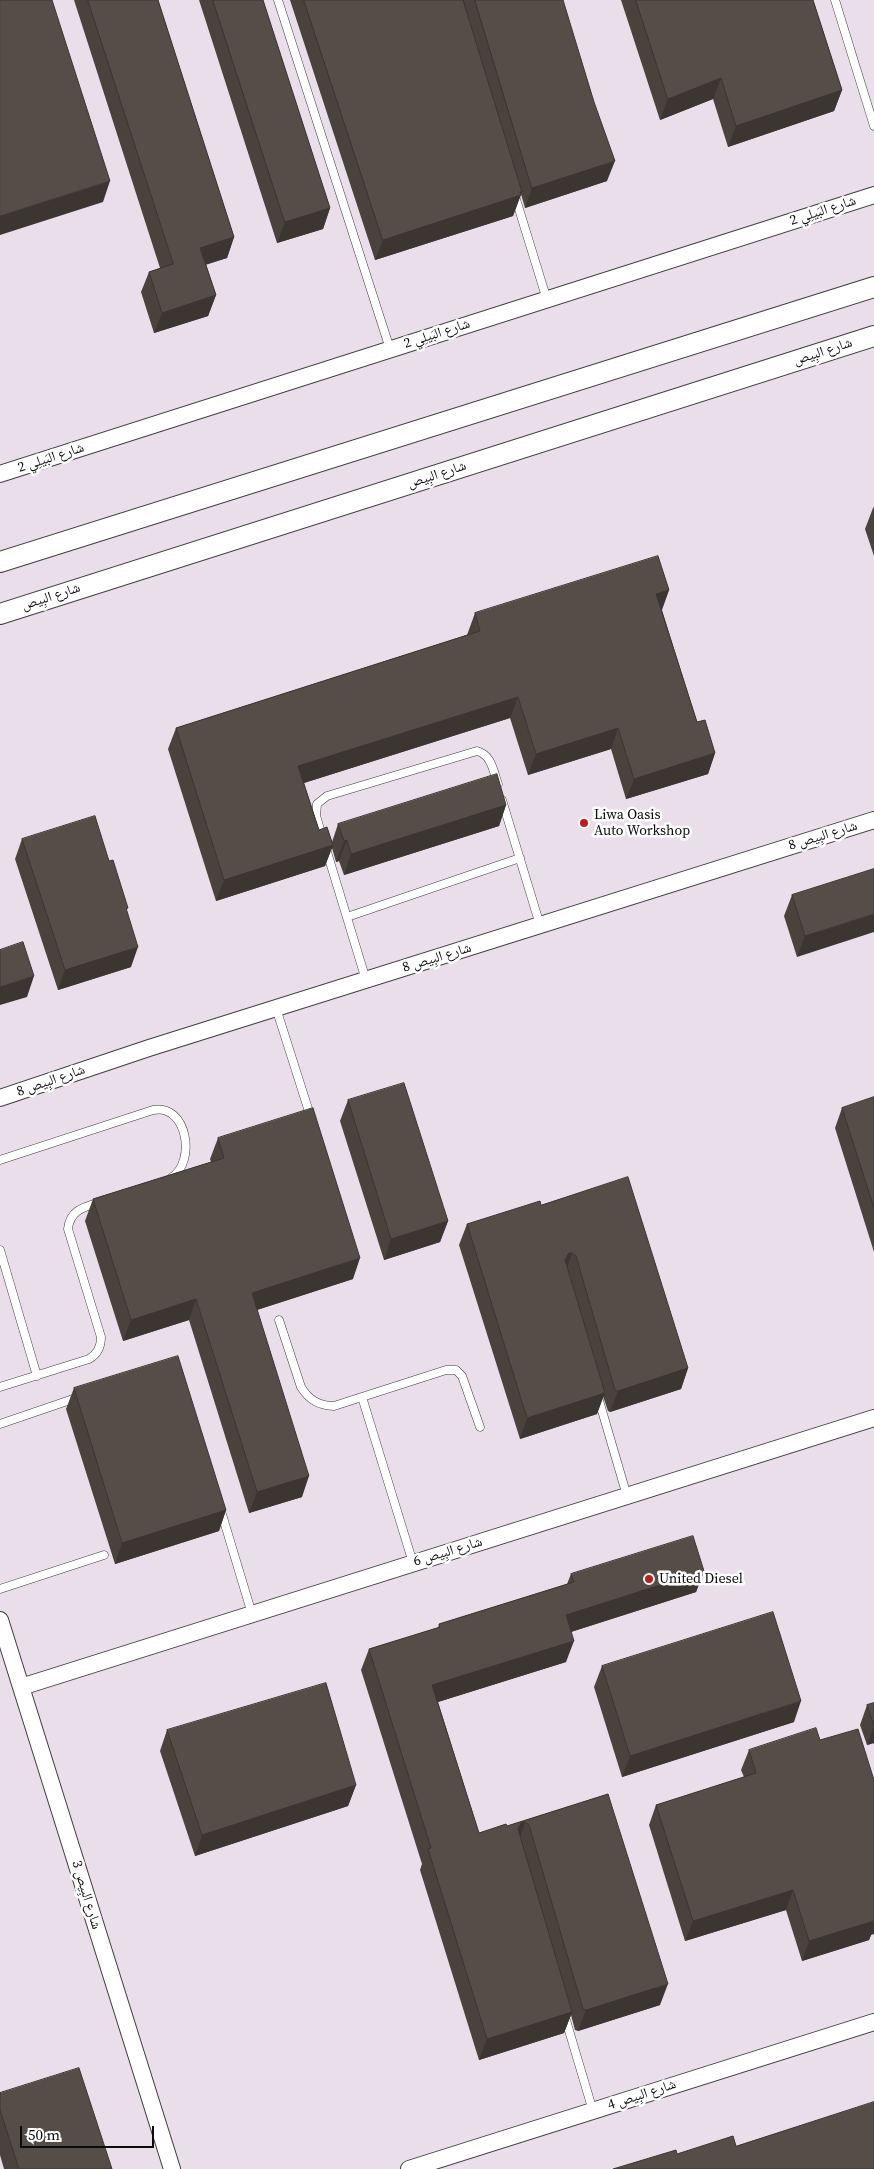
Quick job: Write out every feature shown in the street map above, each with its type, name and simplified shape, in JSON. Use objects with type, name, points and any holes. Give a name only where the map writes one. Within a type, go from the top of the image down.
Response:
[{"type":"street","name":"شارع البَيلِي 2","points":[[0,474],[874,195]]},
{"type":"street","points":[[0,562],[874,287]]},
{"type":"street","name":"شارع البِيص","points":[[0,614],[874,336]]},
{"type":"street","name":"شارع البِيص 8","points":[[0,1098],[276,1008],[874,820]]},
{"type":"street","name":"شارع البِيص 6","points":[[21,1687],[874,1418]]},
{"type":"street","name":"شارع البِيص 3","points":[[0,1620],[172,2169]]},
{"type":"street","name":"شارع البِيص 4","points":[[409,2169],[874,2022]]},
{"type":"lane","points":[[278,0],[390,349]]},
{"type":"lane","points":[[835,0],[874,126]]},
{"type":"lane","points":[[511,184],[547,300]]},
{"type":"lane","points":[[366,980],[316,816],[317,804],[327,796],[472,752],[482,752],[490,759],[540,925]]},
{"type":"lane","points":[[347,916],[520,858]]},
{"type":"lane","points":[[276,1008],[313,1125]]},
{"type":"lane","points":[[0,1160],[153,1110],[164,1110],[173,1114],[180,1122],[186,1154],[185,1161],[178,1172],[168,1180],[158,1183]]},
{"type":"lane","points":[[0,1387],[89,1359],[100,1348],[101,1337],[68,1230],[70,1218],[78,1210],[111,1198]]},
{"type":"lane","points":[[0,1250],[37,1376]]},
{"type":"lane","points":[[279,1320],[301,1387],[305,1394],[318,1404],[334,1406],[446,1370],[456,1370],[462,1376],[480,1427]]},
{"type":"lane","points":[[596,1390],[627,1496]]},
{"type":"lane","points":[[0,1424],[84,1396]]},
{"type":"lane","points":[[362,1397],[413,1563]]},
{"type":"lane","points":[[219,1503],[252,1614]]},
{"type":"lane","points":[[0,1589],[104,1555]]},
{"type":"lane","points":[[563,2008],[593,2111]]},
{"type":"shaded area","points":[[0,0],[874,0],[874,2169],[0,2169]]},
{"type":"building","points":[[0,0],[52,0],[110,181],[0,216]]},
{"type":"building","points":[[88,0],[158,0],[234,237],[200,248],[216,295],[162,313],[149,272],[173,264]]},
{"type":"building","points":[[213,0],[263,0],[330,208],[285,222]]},
{"type":"building","points":[[304,0],[463,0],[522,192],[520,192],[521,195],[383,240]]},
{"type":"building","points":[[475,0],[563,0],[594,102],[615,161],[532,188]]},
{"type":"building","points":[[636,0],[813,0],[842,90],[736,126],[721,78],[668,99]]},
{"type":"building","points":[[658,556],[669,590],[656,594],[697,722],[705,720],[715,753],[634,779],[618,728],[536,754],[518,697],[298,766],[319,830],[327,827],[333,845],[224,880],[176,728],[480,631],[475,613]]},
{"type":"building","points":[[497,774],[506,805],[351,854],[347,840],[344,841],[338,824]]},
{"type":"building","points":[[95,816],[109,861],[113,860],[138,947],[65,970],[22,839]]},
{"type":"building","points":[[874,869],[874,914],[805,936],[792,895]]},
{"type":"building","points":[[23,942],[34,976],[0,987],[0,950]]},
{"type":"building","points":[[404,1083],[448,1221],[391,1239],[348,1100]]},
{"type":"building","points":[[874,1097],[874,1208],[842,1108]]},
{"type":"building","points":[[313,1108],[360,1258],[252,1293],[309,1476],[257,1492],[196,1299],[131,1320],[93,1199],[224,1158],[218,1138]]},
{"type":"building","points":[[628,1177],[688,1368],[618,1391],[615,1390],[576,1256],[569,1253],[565,1260],[605,1393],[527,1418],[467,1224],[540,1201],[541,1205]]},
{"type":"building","points":[[178,1356],[226,1510],[122,1543],[74,1388]]},
{"type":"building","points":[[693,1536],[704,1571],[566,1615],[574,1641],[432,1685],[479,1833],[608,1794],[668,1984],[586,2010],[583,2009],[529,1825],[522,1822],[518,1829],[572,2012],[487,2039],[428,1849],[431,1848],[369,1649],[440,1627],[439,1624],[574,1582],[571,1574]]},
{"type":"building","points":[[773,1612],[801,1701],[630,1756],[602,1666]]},
{"type":"building","points":[[326,1683],[356,1785],[202,1835],[167,1730]]},
{"type":"building","points":[[874,1703],[874,1726],[867,1705]]},
{"type":"building","points":[[816,1728],[820,1740],[858,1729],[874,1780],[874,1921],[809,1941],[793,1890],[693,1921],[656,1805],[756,1773],[749,1750]]},
{"type":"building","points":[[79,2068],[112,2169],[19,2169],[0,2110],[0,2093]]},
{"type":"building","points":[[874,2102],[874,2169],[613,2169],[676,2150],[677,2154],[733,2136],[736,2146]]},
{"type":"place","name":"Liwa Oasis Auto Workshop","points":[[584,823]]},
{"type":"place","name":"United Diesel","points":[[649,1579]]}]
